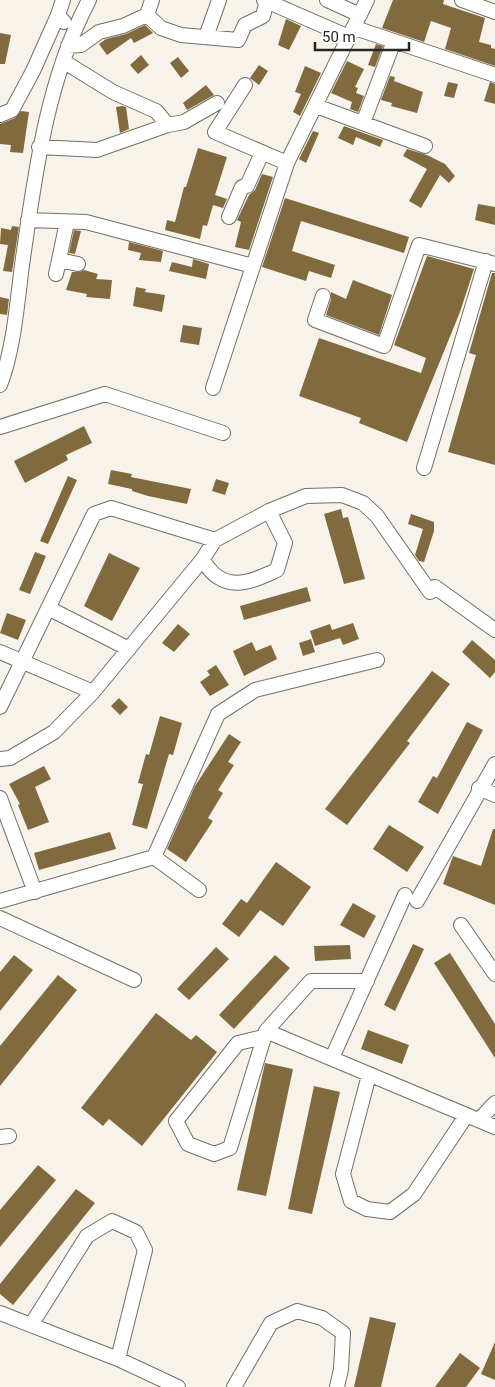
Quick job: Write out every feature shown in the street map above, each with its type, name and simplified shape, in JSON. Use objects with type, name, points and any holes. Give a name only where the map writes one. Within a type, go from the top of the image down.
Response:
[{"type":"street","points":[[0,115],[12,110],[33,71],[63,0]]},
{"type":"street","points":[[1,380],[13,329],[39,147],[72,32],[88,0]]},
{"type":"street","points":[[68,46],[81,45],[99,32],[123,26],[147,14],[152,0]]},
{"type":"street","points":[[206,37],[219,0]]},
{"type":"street","points":[[147,14],[161,28],[181,35],[238,40],[245,25],[263,16],[266,0],[355,27],[495,75]]},
{"type":"street","points":[[327,0],[355,27]]},
{"type":"street","points":[[213,388],[287,163],[367,0]]},
{"type":"street","points":[[462,0],[495,12]]},
{"type":"street","points":[[58,15],[72,32]]},
{"type":"street","points":[[363,123],[394,41]]},
{"type":"street","points":[[63,61],[113,92],[156,111],[168,125]]},
{"type":"street","points":[[245,85],[216,132],[287,163]]},
{"type":"street","points":[[39,147],[97,150],[168,125],[184,122],[218,102]]},
{"type":"street","points":[[316,106],[425,146]]},
{"type":"street","points":[[229,217],[242,187],[247,186],[262,153]]},
{"type":"street","points":[[28,220],[86,222],[253,266]]},
{"type":"street","points":[[67,222],[57,267],[78,264]]},
{"type":"street","points":[[323,296],[315,320],[384,346],[420,245],[491,262],[424,468]]},
{"type":"street","points":[[0,427],[105,394],[223,432]]},
{"type":"street","points":[[0,760],[10,758],[54,732],[93,692],[202,560],[215,540],[268,511],[306,496],[342,495],[363,503],[377,516],[433,589],[495,630]]},
{"type":"street","points":[[0,707],[94,514],[111,508],[215,540]]},
{"type":"street","points":[[202,560],[217,577],[232,583],[255,580],[277,570],[285,543],[268,511]]},
{"type":"street","points":[[48,608],[129,649]]},
{"type":"street","points":[[0,652],[93,692]]},
{"type":"street","points":[[0,901],[154,857],[218,714],[255,690],[378,660]]},
{"type":"street","points":[[332,1058],[367,981],[411,898],[495,764]]},
{"type":"street","points":[[479,788],[495,795]]},
{"type":"street","points":[[0,798],[35,892]]},
{"type":"street","points":[[154,857],[199,890]]},
{"type":"street","points":[[0,918],[134,980]]},
{"type":"street","points":[[461,925],[495,974]]},
{"type":"street","points":[[367,981],[311,981],[264,1034],[230,1148],[214,1154],[188,1144],[176,1121],[238,1043],[264,1034],[332,1058],[495,1127]]},
{"type":"street","points":[[369,1075],[343,1174],[351,1200],[367,1209],[390,1212],[414,1194],[473,1118],[495,1104]]},
{"type":"street","points":[[31,1325],[87,1236],[112,1221],[136,1232],[145,1250],[118,1359]]},
{"type":"street","points":[[234,1387],[271,1323],[297,1311],[322,1318],[343,1333],[342,1369],[337,1387]]},
{"type":"street","points":[[0,1313],[118,1359],[178,1387]]},
{"type":"building","points":[[393,0],[444,0],[443,4],[485,18],[479,42],[491,45],[491,48],[495,49],[495,66],[445,49],[451,28],[431,21],[424,42],[382,28]]},
{"type":"building","points":[[286,19],[301,26],[289,50],[278,45]]},
{"type":"building","points":[[145,25],[153,33],[134,43],[131,38],[107,55],[99,44],[106,39],[126,34]]},
{"type":"building","points":[[0,33],[11,35],[5,64],[0,64]]},
{"type":"building","points":[[376,44],[383,46],[375,67],[368,65]]},
{"type":"building","points":[[141,55],[149,65],[138,74],[130,65]]},
{"type":"building","points":[[178,57],[189,71],[181,78],[170,63]]},
{"type":"building","points":[[347,61],[364,69],[355,87],[358,88],[356,93],[364,96],[358,112],[350,109],[352,102],[331,93]]},
{"type":"building","points":[[259,65],[268,71],[259,85],[250,78]]},
{"type":"building","points":[[305,66],[321,73],[300,116],[293,112],[301,94],[295,92]]},
{"type":"building","points":[[390,76],[395,77],[394,81],[423,92],[417,113],[391,106],[392,103],[381,100]]},
{"type":"building","points":[[448,82],[458,84],[454,98],[444,96]]},
{"type":"building","points":[[490,82],[495,84],[495,104],[484,101]]},
{"type":"building","points":[[206,85],[214,95],[187,110],[183,103]]},
{"type":"building","points":[[116,107],[126,107],[129,129],[120,133]]},
{"type":"building","points":[[21,111],[29,112],[23,153],[10,152],[11,145],[0,144],[0,124],[15,118]]},
{"type":"building","points":[[344,126],[383,140],[380,147],[356,137],[353,145],[338,138]]},
{"type":"building","points":[[313,131],[319,133],[306,163],[299,159]]},
{"type":"building","points":[[198,148],[227,157],[215,195],[227,199],[223,208],[213,205],[207,226],[203,225],[200,239],[165,230],[167,220],[175,222],[184,187],[186,187]]},
{"type":"building","points":[[407,149],[427,155],[445,164],[455,176],[449,183],[440,175],[421,208],[409,201],[427,169],[403,156]]},
{"type":"building","points":[[262,174],[273,177],[249,250],[235,247],[241,222],[237,220]]},
{"type":"building","points":[[285,198],[409,237],[404,253],[301,221],[292,251],[335,265],[331,278],[309,271],[306,281],[262,267]]},
{"type":"building","points":[[478,204],[495,207],[495,225],[475,220]]},
{"type":"building","points":[[12,226],[19,227],[12,272],[3,271],[8,245],[0,244],[1,228],[11,230]]},
{"type":"building","points":[[74,230],[81,231],[75,254],[69,253]]},
{"type":"building","points":[[129,242],[163,251],[161,262],[139,260],[141,253],[128,250]]},
{"type":"building","points":[[427,256],[474,269],[460,312],[407,442],[359,423],[361,418],[299,396],[319,338],[421,373],[426,358],[394,345]]},
{"type":"building","points":[[193,259],[209,264],[206,279],[169,271],[172,262],[192,267]]},
{"type":"building","points":[[84,270],[98,274],[96,279],[112,280],[110,299],[86,297],[87,294],[66,290],[72,272]]},
{"type":"building","points":[[492,273],[495,273],[495,465],[448,452],[476,355],[469,353]]},
{"type":"building","points":[[353,280],[392,295],[379,335],[326,315],[331,292],[346,299]]},
{"type":"building","points":[[136,287],[146,289],[145,292],[165,295],[162,312],[133,306]]},
{"type":"building","points":[[0,297],[9,299],[7,315],[0,314]]},
{"type":"building","points":[[183,325],[202,328],[199,345],[180,342]]},
{"type":"building","points":[[84,426],[92,443],[66,455],[68,460],[25,483],[14,461]]},
{"type":"building","points":[[111,470],[132,474],[131,477],[191,489],[187,504],[148,496],[132,491],[132,489],[108,484]]},
{"type":"building","points":[[68,476],[77,480],[48,544],[40,541]]},
{"type":"building","points":[[216,479],[229,483],[225,495],[212,491]]},
{"type":"building","points":[[341,509],[343,518],[348,517],[365,579],[344,584],[324,514]]},
{"type":"building","points":[[411,514],[434,522],[434,531],[424,562],[419,561],[415,555],[423,529],[408,524]]},
{"type":"building","points":[[35,552],[46,556],[30,594],[19,590]]},
{"type":"building","points":[[109,553],[140,568],[112,621],[84,606]]},
{"type":"building","points":[[307,587],[311,601],[244,620],[240,606]]},
{"type":"building","points":[[7,613],[26,620],[18,640],[0,633]]},
{"type":"building","points":[[353,623],[359,639],[343,645],[340,638],[315,646],[310,631],[330,624],[332,630]]},
{"type":"building","points":[[178,624],[190,634],[174,652],[162,643]]},
{"type":"building","points":[[311,639],[315,652],[303,656],[299,643]]},
{"type":"building","points":[[472,640],[495,660],[495,672],[490,678],[462,652]]},
{"type":"building","points":[[252,642],[256,651],[271,645],[277,659],[244,676],[233,651]]},
{"type":"building","points":[[216,665],[229,685],[210,696],[200,682],[210,675],[207,671]]},
{"type":"building","points":[[432,671],[450,684],[407,741],[410,743],[347,825],[325,809]]},
{"type":"building","points":[[119,698],[128,707],[120,715],[111,706]]},
{"type":"building","points":[[160,716],[182,723],[173,755],[169,754],[147,829],[132,825],[143,784],[138,783],[146,754],[149,755]]},
{"type":"building","points":[[467,722],[483,730],[438,814],[418,802],[433,776],[437,778]]},
{"type":"building","points":[[229,734],[241,742],[228,762],[234,765],[218,790],[223,793],[208,818],[213,821],[186,862],[167,849],[195,786]]},
{"type":"building","points":[[44,766],[51,779],[35,787],[49,822],[28,830],[18,805],[20,804],[9,784]]},
{"type":"building","points":[[389,825],[424,847],[407,872],[373,849]]},
{"type":"building","points":[[493,829],[495,829],[495,905],[443,884],[453,856],[481,866]]},
{"type":"building","points":[[110,832],[116,849],[39,870],[34,853]]},
{"type":"building","points":[[276,862],[311,887],[283,926],[260,910],[239,937],[222,924],[241,899],[247,903]]},
{"type":"building","points":[[353,903],[376,916],[364,938],[340,925]]},
{"type":"building","points":[[413,944],[424,949],[395,1011],[384,1005]]},
{"type":"building","points":[[350,945],[351,959],[315,961],[314,946]]},
{"type":"building","points":[[216,947],[229,959],[189,1000],[177,989]]},
{"type":"building","points":[[450,953],[495,1024],[495,1058],[434,963]]},
{"type":"building","points":[[14,955],[33,970],[0,1011],[0,972]]},
{"type":"building","points":[[275,955],[290,968],[234,1029],[219,1015]]},
{"type":"building","points":[[58,975],[77,990],[0,1086],[0,1046]]},
{"type":"building","points":[[156,1013],[191,1040],[196,1035],[217,1052],[142,1146],[109,1119],[103,1126],[81,1108]]},
{"type":"building","points":[[368,1030],[409,1045],[402,1064],[361,1049]]},
{"type":"building","points":[[265,1063],[293,1069],[266,1196],[237,1190]]},
{"type":"building","points":[[314,1086],[340,1092],[312,1214],[288,1209]]},
{"type":"building","points":[[38,1165],[56,1180],[0,1247],[0,1210]]},
{"type":"building","points":[[76,1189],[95,1203],[13,1305],[0,1294],[0,1284]]},
{"type":"building","points":[[370,1317],[396,1323],[381,1387],[354,1387]]},
{"type":"building","points":[[495,1342],[495,1380],[481,1374]]},
{"type":"building","points":[[460,1353],[480,1368],[466,1387],[435,1387]]}]
